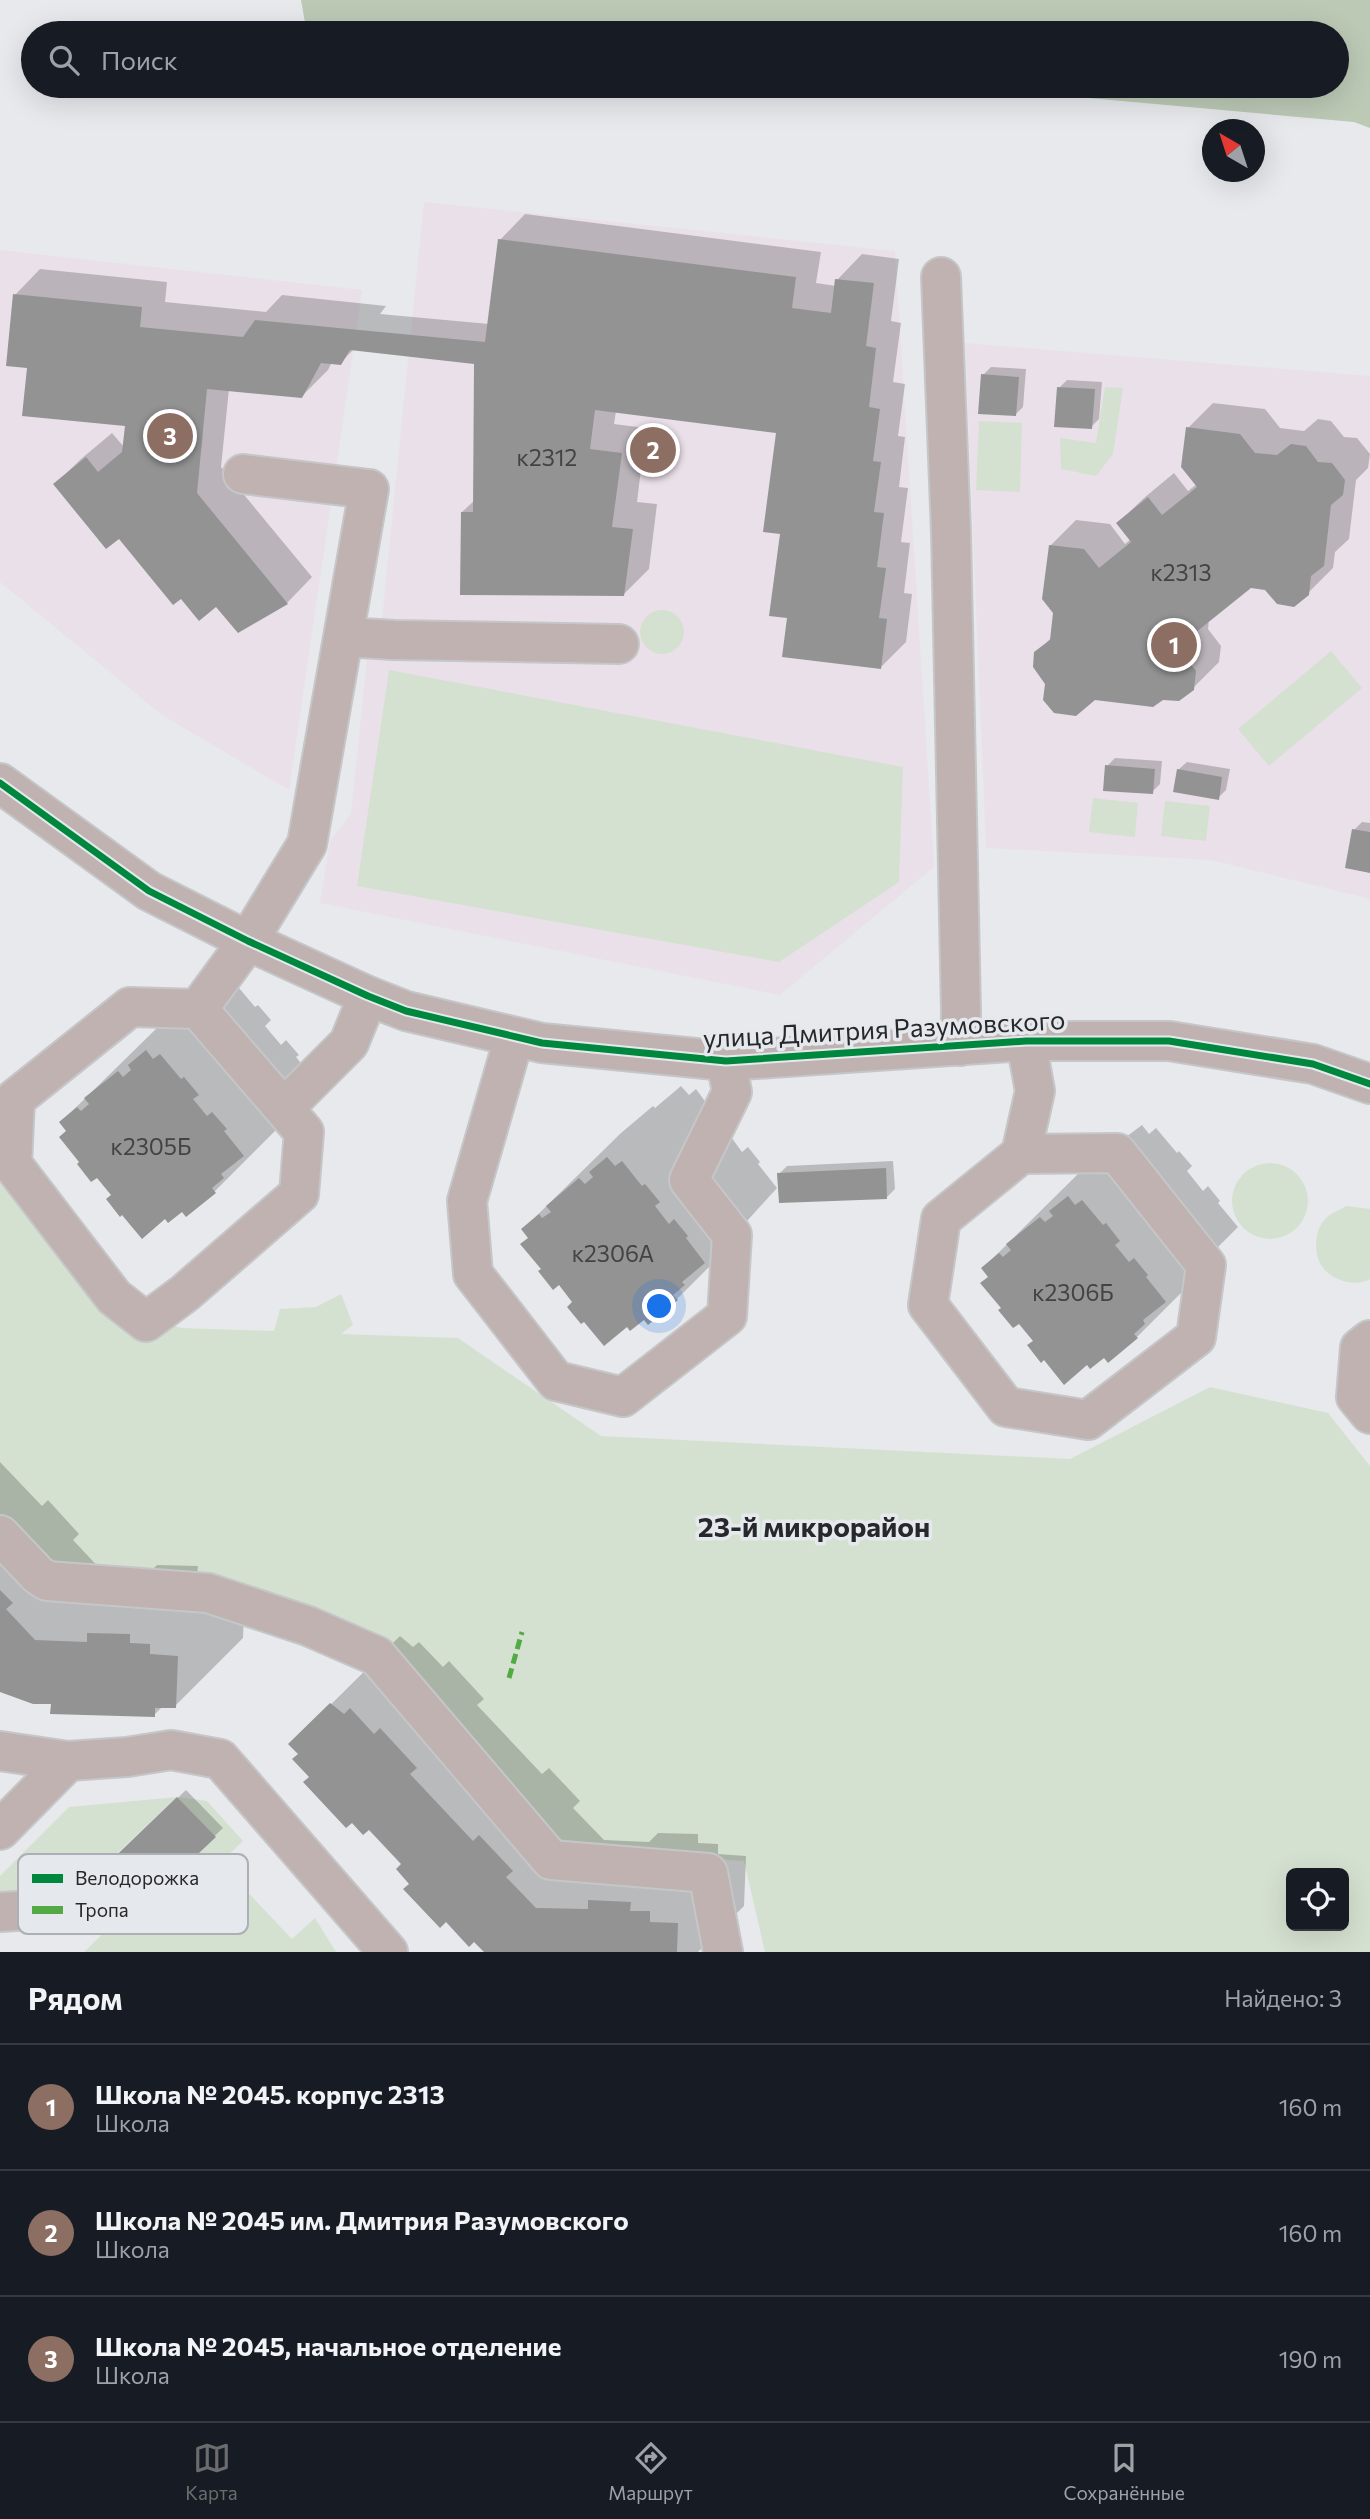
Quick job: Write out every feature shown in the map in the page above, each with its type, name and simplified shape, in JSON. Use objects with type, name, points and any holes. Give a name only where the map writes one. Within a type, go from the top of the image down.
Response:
[{"type":"street","points":[[941,277],[951,559],[960,1046]]},
{"type":"street","points":[[198,1009],[248,942],[307,844],[369,489],[243,474]]},
{"type":"street","points":[[345,637],[619,644]]},
{"type":"street","name":"улица Дмитрия Разумовского","points":[[0,783],[149,891],[248,942],[406,1011],[514,1038],[553,1045],[726,1061],[1026,1041],[1169,1041],[1313,1064],[1370,1084]]},
{"type":"street","points":[[284,1108],[349,1043],[368,996]]},
{"type":"street","points":[[130,1007],[198,1009],[284,1108],[304,1132],[299,1194],[185,1293],[146,1321],[114,1297],[12,1164],[15,1099],[130,1007]]},
{"type":"street","points":[[514,1038],[467,1201],[473,1274],[556,1381],[623,1397],[727,1315],[732,1235],[689,1180],[732,1092],[726,1061]]},
{"type":"street","points":[[1021,1154],[1117,1153],[1206,1265],[1196,1337],[1088,1420],[1006,1408],[929,1305],[941,1219],[1021,1154],[1035,1091],[1026,1041]]},
{"type":"street","points":[[1370,1340],[1360,1348],[1356,1397],[1370,1414]]},
{"type":"street","points":[[0,1535],[38,1576],[47,1581],[208,1593],[308,1626],[377,1656],[551,1860],[708,1873],[723,1952]]},
{"type":"street","points":[[0,1751],[68,1761],[127,1757],[171,1750],[220,1759],[388,1952]]},
{"type":"street","points":[[0,1830],[68,1761]]},
{"type":"street","points":[[0,1912],[18,1911]]},
{"type":"shaded area","points":[[424,202],[895,251],[934,867],[780,995],[320,903],[330,841],[351,814],[367,659],[379,649]]},
{"type":"shaded area","points":[[0,250],[362,290],[289,790],[162,715],[0,582]]},
{"type":"shaded area","points":[[965,343],[1370,376],[1370,899],[1211,860],[986,848]]},
{"type":"green space","points":[[301,0],[1370,0],[1370,128],[1354,122],[1088,98],[1349,98],[1349,21],[305,21]]},
{"type":"green space","points":[[1105,387],[1123,388],[1113,454],[1096,476],[1061,469],[1060,438],[1096,443]]},
{"type":"green space","points":[[979,421],[1022,423],[1020,492],[976,490]]},
{"type":"green space","points":[[662,610],[677,617],[684,632],[677,647],[662,654],[647,647],[640,632],[647,617]]},
{"type":"green space","points":[[1331,651],[1362,688],[1269,766],[1238,729]]},
{"type":"green space","points":[[389,670],[903,767],[899,882],[779,962],[357,886]]},
{"type":"green space","points":[[1093,798],[1138,803],[1135,837],[1089,832]]},
{"type":"green space","points":[[1165,801],[1210,806],[1206,841],[1161,836]]},
{"type":"green space","points":[[0,1160],[127,1312],[182,1328],[274,1331],[280,1309],[316,1307],[341,1294],[353,1325],[341,1334],[458,1338],[601,1436],[1070,1459],[1210,1387],[1328,1413],[1370,1466],[1370,1952],[765,1952],[744,1861],[553,1849],[380,1644],[55,1573],[0,1514]]},
{"type":"green space","points":[[1270,1163],[1285,1166],[1297,1174],[1305,1186],[1308,1201],[1305,1216],[1297,1228],[1285,1236],[1270,1239],[1255,1236],[1243,1228],[1235,1216],[1232,1201],[1235,1186],[1243,1174],[1255,1166]]},
{"type":"green space","points":[[1346,1206],[1370,1209],[1370,1279],[1364,1282],[1343,1281],[1330,1275],[1318,1260],[1317,1234],[1322,1222]]},
{"type":"green space","points":[[177,1797],[207,1801],[243,1841],[229,1854],[198,1854],[216,1837]]},
{"type":"green space","points":[[177,1797],[116,1854],[22,1854],[69,1807]]},
{"type":"green space","points":[[18,1858],[18,1895],[0,1897],[0,1876]]},
{"type":"green space","points":[[248,1893],[292,1939],[315,1918],[336,1952],[84,1952],[102,1934],[248,1934]]},
{"type":"building","points":[[498,239],[796,277],[792,308],[831,313],[835,279],[874,283],[866,346],[876,348],[869,407],[880,409],[873,461],[881,462],[874,512],[884,513],[877,567],[886,568],[879,618],[887,619],[881,669],[782,657],[787,618],[769,616],[780,534],[763,532],[776,433],[595,410],[590,449],[622,453],[612,527],[633,529],[624,596],[460,595],[461,512],[473,512],[474,364],[350,350],[341,365],[321,363],[302,398],[207,389],[197,493],[288,604],[238,633],[216,607],[199,621],[181,599],[173,605],[119,539],[106,549],[53,484],[86,457],[98,472],[122,452],[125,426],[22,416],[27,368],[6,366],[13,294],[142,307],[140,327],[243,337],[255,320],[485,342]]},
{"type":"building","points":[[981,374],[1019,377],[1016,416],[978,414]]},
{"type":"building","points":[[1057,387],[1095,389],[1092,429],[1054,427]]},
{"type":"building","points":[[1186,427],[1240,434],[1255,453],[1277,455],[1291,444],[1306,446],[1318,462],[1332,463],[1345,480],[1343,495],[1331,505],[1324,566],[1311,576],[1309,595],[1294,607],[1277,604],[1265,590],[1251,588],[1185,641],[1183,655],[1196,671],[1194,690],[1179,701],[1163,700],[1153,707],[1095,700],[1076,716],[1054,713],[1043,700],[1045,684],[1033,667],[1034,652],[1050,640],[1053,613],[1042,599],[1049,545],[1084,549],[1099,568],[1131,542],[1116,523],[1148,497],[1162,515],[1197,487],[1181,467]]},
{"type":"building","points":[[1105,765],[1155,769],[1153,794],[1103,791]]},
{"type":"building","points":[[1177,769],[1222,777],[1219,800],[1173,792]]},
{"type":"building","points":[[1352,829],[1370,832],[1370,873],[1345,868]]},
{"type":"building","points":[[146,1050],[153,1059],[160,1054],[181,1079],[184,1077],[199,1095],[193,1099],[207,1116],[212,1112],[227,1129],[224,1131],[244,1156],[221,1174],[224,1178],[212,1188],[216,1193],[186,1217],[182,1212],[168,1223],[165,1219],[142,1239],[106,1199],[111,1195],[97,1178],[91,1182],[77,1164],[79,1162],[59,1137],[66,1131],[59,1122],[77,1107],[81,1111],[89,1104],[84,1098],[118,1071],[123,1077],[131,1070],[128,1065]]},
{"type":"building","points":[[607,1157],[615,1166],[622,1161],[642,1186],[645,1184],[660,1202],[655,1206],[669,1224],[674,1219],[705,1263],[682,1282],[685,1285],[673,1295],[678,1300],[648,1325],[644,1320],[630,1331],[627,1327],[604,1346],[567,1307],[572,1302],[559,1285],[553,1290],[538,1271],[541,1269],[520,1244],[528,1238],[521,1229],[539,1214],[542,1218],[551,1212],[546,1206],[579,1178],[585,1184],[593,1177],[589,1172]]},
{"type":"building","points":[[886,1168],[887,1199],[779,1203],[777,1173]]},
{"type":"building","points":[[1068,1196],[1075,1205],[1082,1200],[1103,1225],[1106,1223],[1120,1241],[1115,1245],[1129,1262],[1134,1258],[1166,1302],[1143,1320],[1145,1324],[1134,1334],[1138,1338],[1108,1363],[1104,1358],[1090,1369],[1087,1365],[1064,1385],[1044,1360],[1041,1363],[1027,1345],[1033,1341],[1019,1324],[1013,1328],[998,1310],[1001,1308],[980,1283],[988,1277],[981,1268],[999,1253],[1003,1257],[1011,1250],[1006,1244],[1040,1217],[1045,1222],[1053,1216],[1049,1211]]},
{"type":"building","points":[[0,1590],[13,1603],[6,1609],[35,1640],[87,1642],[87,1633],[130,1634],[130,1643],[150,1644],[150,1654],[178,1656],[176,1708],[155,1708],[155,1717],[50,1714],[51,1704],[33,1704],[0,1692]]},
{"type":"building","points":[[330,1703],[344,1714],[350,1708],[374,1734],[380,1728],[417,1768],[410,1774],[473,1841],[479,1835],[513,1871],[506,1877],[536,1908],[588,1909],[588,1900],[631,1902],[630,1911],[650,1911],[650,1922],[678,1923],[677,1952],[484,1952],[474,1942],[469,1947],[446,1922],[440,1928],[403,1889],[409,1884],[396,1869],[401,1864],[369,1830],[363,1835],[352,1823],[346,1828],[303,1782],[309,1777],[292,1759],[298,1754],[288,1744]]},
{"type":"building","points":[[177,1797],[216,1837],[198,1854],[118,1854]]},
{"type":"marked path","points":[[509,1678],[522,1632]]},
{"type":"cycle path","points":[[0,783],[149,891],[248,941],[406,1011],[542,1043],[726,1061],[1026,1041],[1169,1041],[1313,1064],[1370,1084]]},
{"type":"place","name":"Школа № 2045, начальное отделение","points":[[170,436]]},
{"type":"place","name":"Школа № 2045 им. Дмитрия Разумовского","points":[[653,450]]},
{"type":"place","name":"Школа № 2045. корпус 2313","points":[[1174,645]]},
{"type":"district","name":"23-й микрорайон","points":[[814,1526]]}]
